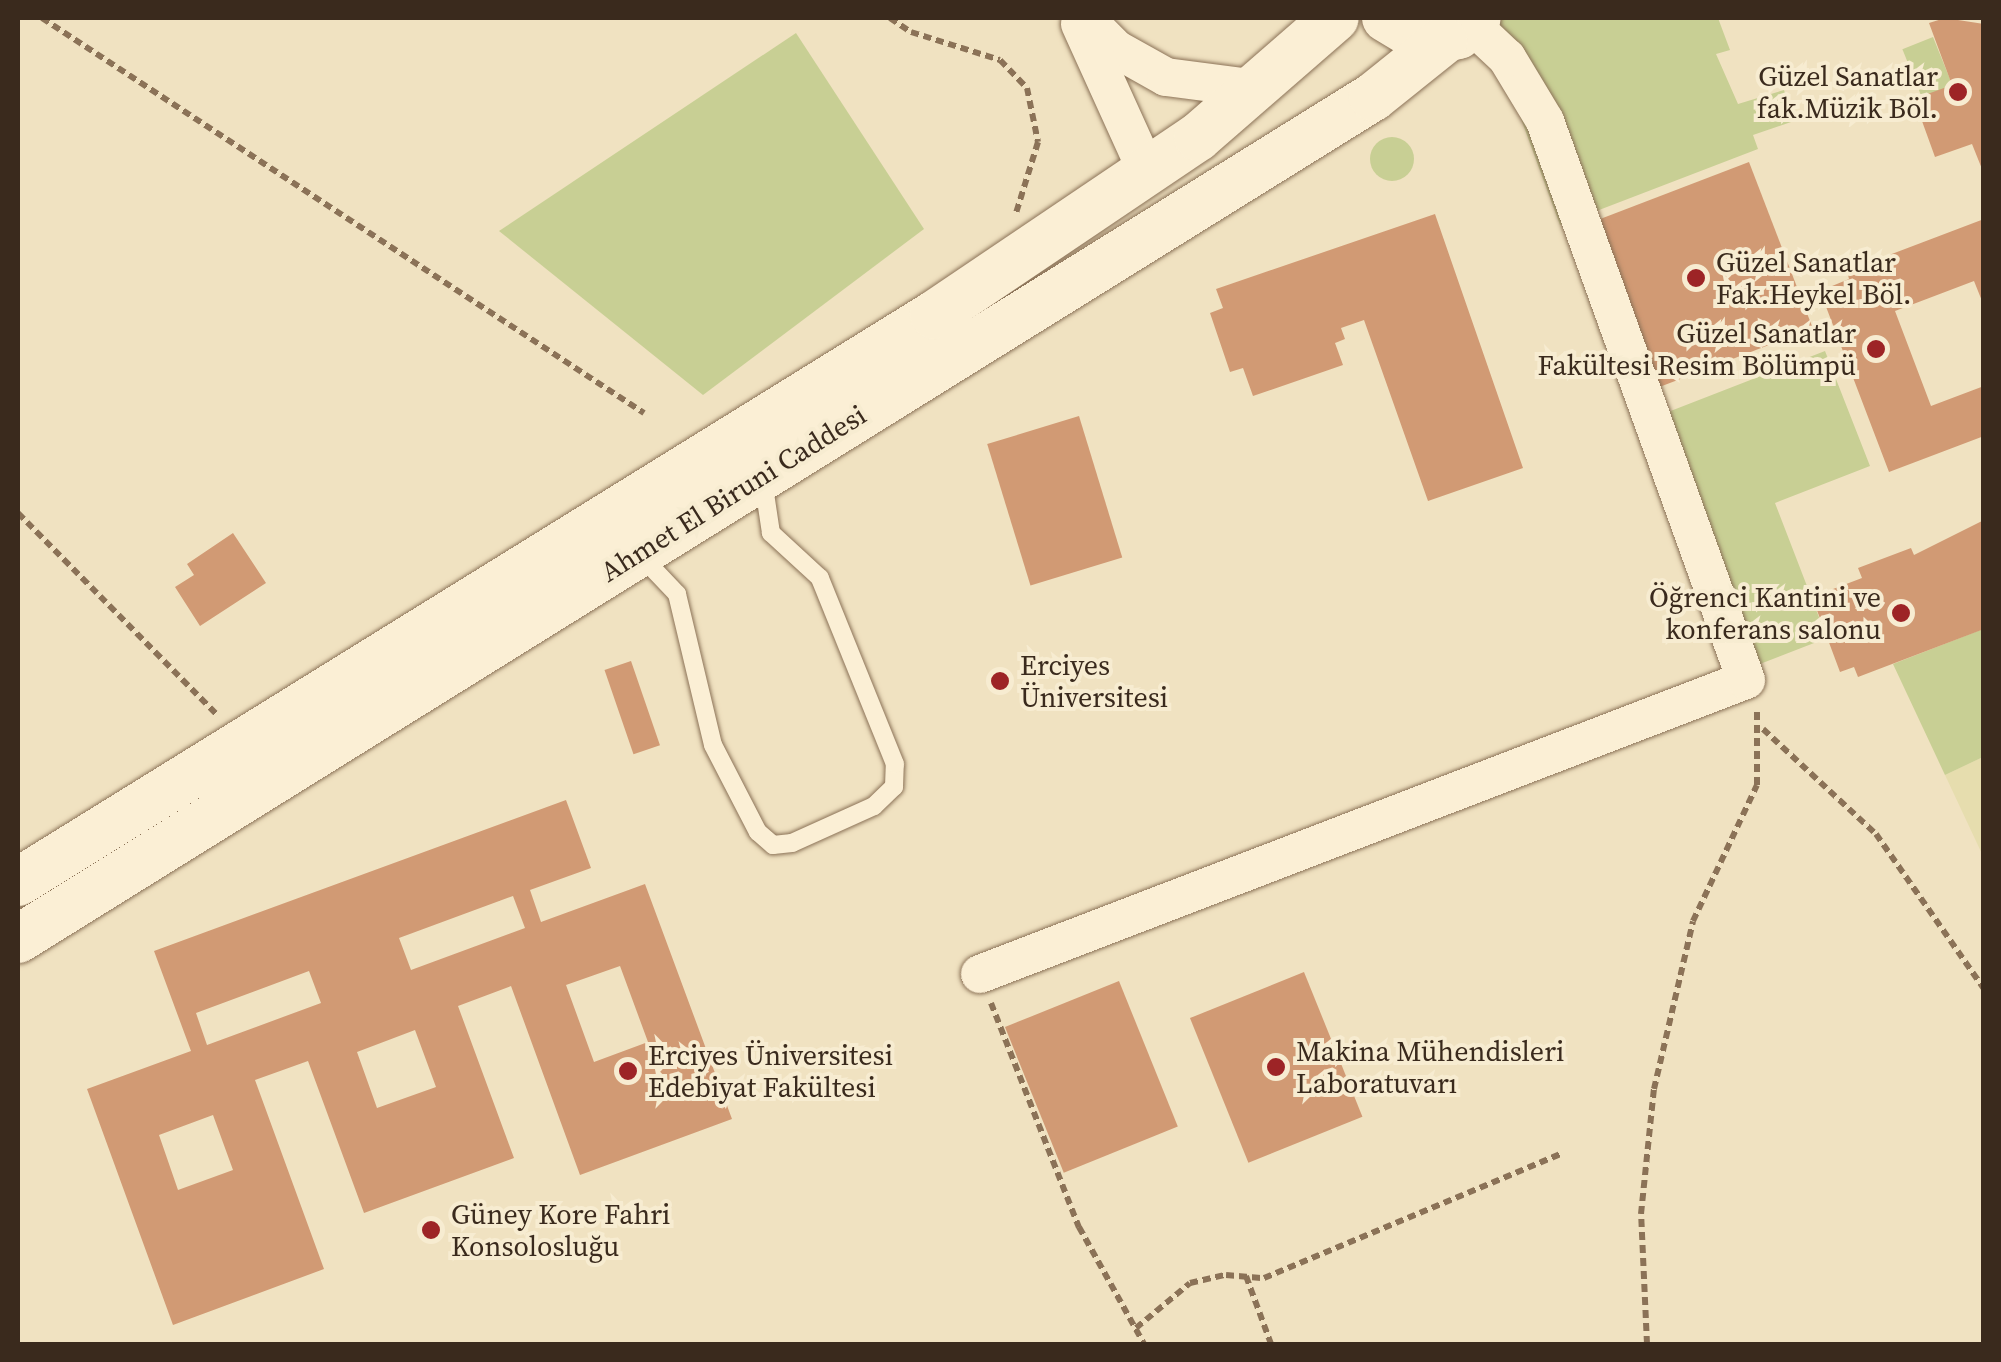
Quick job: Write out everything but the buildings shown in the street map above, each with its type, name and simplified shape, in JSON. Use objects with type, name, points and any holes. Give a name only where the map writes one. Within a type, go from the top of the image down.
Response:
[{"type":"street","points":[[1078,18],[1148,172]]},
{"type":"street","points":[[1086,18],[1116,48],[1166,77],[1258,89]]},
{"type":"street","name":"Ahmet El Biruni Caddesi","points":[[18,882],[1019,259],[1148,172],[1258,89],[1336,18]]},
{"type":"street","points":[[980,974],[1746,680],[1545,121],[1507,58],[1464,28],[1410,38],[1386,18]]},
{"type":"street","name":"Ahmet El Biruni Caddesi","points":[[18,939],[1373,98],[1464,28]]},
{"type":"lane","points":[[638,553],[677,594],[712,744],[758,832],[773,845],[792,843],[874,806],[894,787],[895,764],[820,578],[772,533],[762,474]]},
{"type":"path","points":[[42,18],[644,413]]},
{"type":"path","points":[[890,18],[911,32],[1000,60],[1028,88],[1038,142],[1016,214],[1019,259]]},
{"type":"path","points":[[18,513],[179,670],[241,744]]},
{"type":"path","points":[[1647,1344],[1641,1214],[1657,1074],[1693,922],[1758,786],[1762,728],[1865,820],[1984,990]]},
{"type":"path","points":[[980,974],[1078,1227],[1144,1344]]},
{"type":"path","points":[[1136,1328],[1190,1283],[1245,1275],[1264,1278],[1560,1154]]},
{"type":"path","points":[[1245,1275],[1271,1344]]},
{"type":"shaded area","points":[[1983,757],[1983,856],[1945,775]]},
{"type":"green space","points":[[1484,18],[1718,18],[1730,50],[1716,54],[1738,104],[1784,90],[1794,121],[1753,135],[1758,149],[1560,225]]},
{"type":"green space","points":[[796,33],[924,229],[703,395],[499,231]]},
{"type":"green space","points":[[1933,37],[1952,85],[1922,98],[1902,49]]},
{"type":"green space","points":[[1392,137],[1408,143],[1414,159],[1408,175],[1392,181],[1376,175],[1370,159],[1376,143]]},
{"type":"green space","points":[[1825,351],[1870,466],[1775,503],[1827,638],[1747,669],[1650,419]]},
{"type":"green space","points":[[1983,629],[1983,757],[1945,775],[1893,664]]},
{"type":"place","name":"Güzel Sanatlar fak.Müzik Böl.","points":[[1958,92]]},
{"type":"place","name":"Güzel Sanatlar Fak.Heykel Böl.","points":[[1696,278]]},
{"type":"place","name":"Güzel Sanatlar Fakültesi Resim Bölümpü","points":[[1876,349]]},
{"type":"place","name":"Öğrenci Kantini ve konferans salonu","points":[[1901,613]]},
{"type":"place","name":"Erciyes Üniversitesi","points":[[1000,681]]},
{"type":"place","name":"Makina Mühendisleri Laboratuvarı","points":[[1276,1067]]},
{"type":"place","name":"Erciyes Üniversitesi Edebiyat Fakültesi","points":[[628,1071]]},
{"type":"place","name":"Güney Kore Fahri Konsolosluğu","points":[[431,1230]]}]
